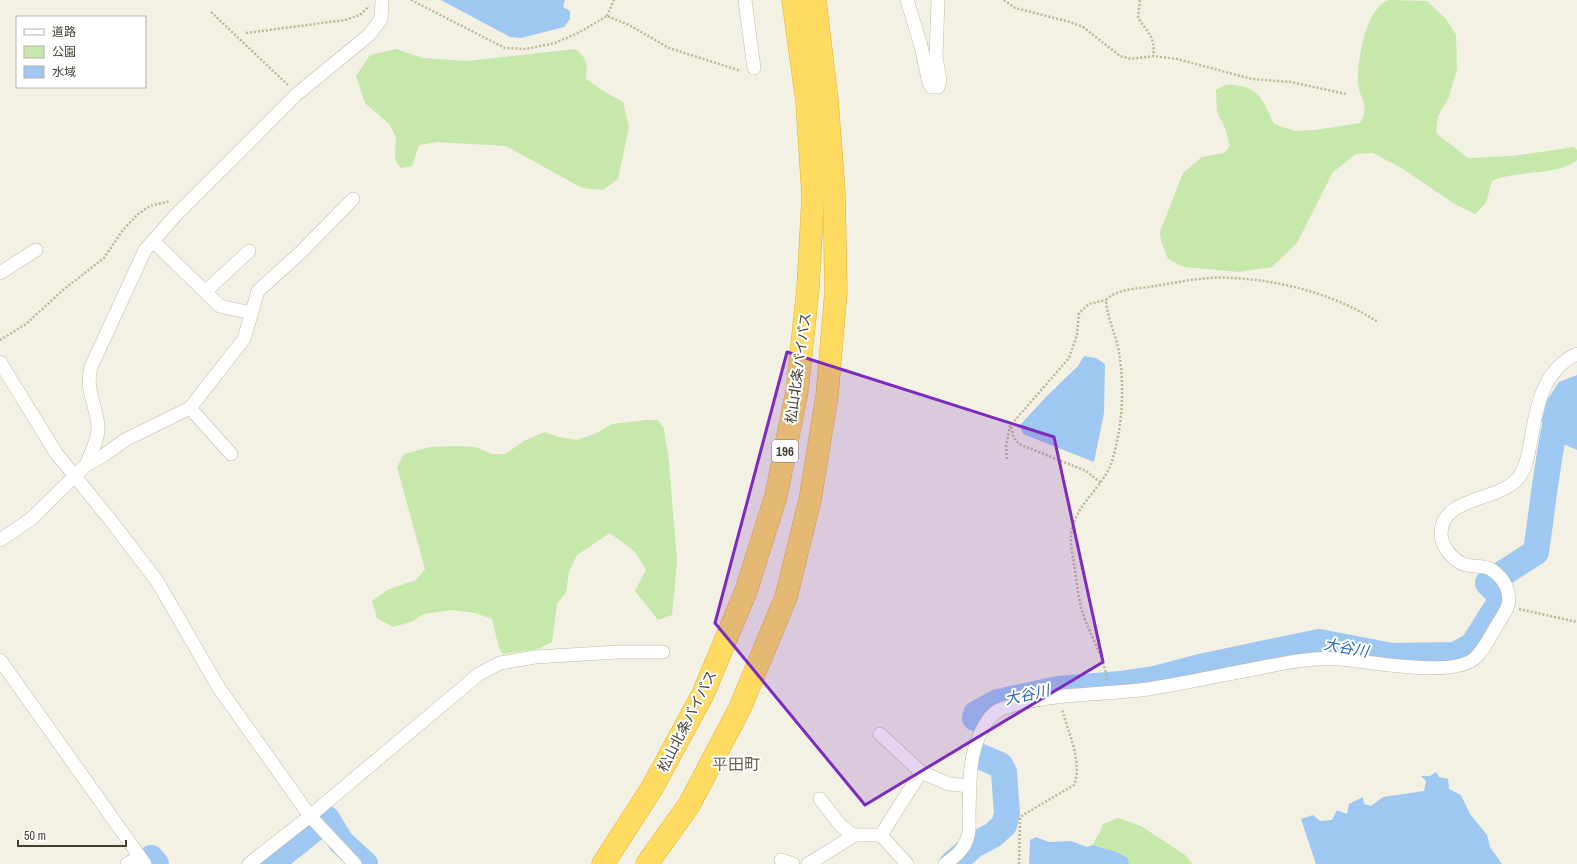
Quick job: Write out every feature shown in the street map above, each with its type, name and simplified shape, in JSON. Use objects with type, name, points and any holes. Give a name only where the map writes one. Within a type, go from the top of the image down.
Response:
[{"type":"highway","name":"松山北条バイパス","points":[[603,864],[652,788],[703,694],[746,591],[776,496],[797,391],[808,288],[813,197],[807,102],[793,0]]},
{"type":"highway","name":"松山北条バイパス","points":[[647,864],[689,805],[740,708],[786,597],[810,500],[828,396],[836,291],[834,190],[827,100],[815,0]]},
{"type":"street","points":[[86,465],[95,442],[98,427],[88,380],[91,367],[145,250],[191,201],[297,94],[369,35],[381,19],[382,0]]},
{"type":"street","points":[[745,0],[754,68]]},
{"type":"street","points":[[907,0],[921,46],[929,83],[932,87],[938,87],[940,81],[936,56],[938,0]]},
{"type":"street","points":[[0,540],[31,519],[73,476],[86,465],[104,455],[125,440],[190,408],[244,339],[250,313],[258,291],[298,255],[353,199]]},
{"type":"street","points":[[153,241],[220,306],[250,313]]},
{"type":"street","points":[[0,273],[36,250]]},
{"type":"street","points":[[205,292],[249,251]]},
{"type":"street","points":[[945,864],[959,855],[968,837],[972,760],[976,742],[992,714],[1002,708],[1058,697],[1109,694],[1151,688],[1308,658],[1338,658],[1417,668],[1466,664],[1476,657],[1509,606],[1509,594],[1503,580],[1494,571],[1481,566],[1467,565],[1452,558],[1445,547],[1441,534],[1444,519],[1454,509],[1505,488],[1519,478],[1528,456],[1537,405],[1549,378],[1559,366],[1577,354]]},
{"type":"street","points":[[0,362],[56,453],[73,476],[112,522],[157,581],[219,688],[310,816],[355,864]]},
{"type":"street","points":[[190,408],[230,454]]},
{"type":"street","points":[[249,864],[310,816],[479,674],[500,663],[535,656],[619,652],[663,652]]},
{"type":"street","points":[[0,660],[143,860],[127,864]]},
{"type":"street","points":[[880,734],[921,772],[949,784],[970,786]]},
{"type":"street","points":[[881,835],[921,772]]},
{"type":"street","points":[[820,799],[840,826],[855,835],[881,835],[907,864]]},
{"type":"street","points":[[808,864],[855,835]]},
{"type":"path","points":[[246,33],[345,20],[360,14],[373,0]]},
{"type":"path","points":[[411,0],[505,48],[526,49],[555,43],[578,33],[607,16],[614,0]]},
{"type":"path","points":[[1004,0],[1015,8],[1070,22],[1082,27],[1120,56],[1131,59],[1153,56],[1198,64],[1252,79],[1292,82],[1346,94]]},
{"type":"path","points":[[1140,0],[1138,18],[1152,38],[1155,46],[1153,56]]},
{"type":"path","points":[[211,12],[297,94]]},
{"type":"path","points":[[607,16],[629,25],[669,48],[743,71],[754,68]]},
{"type":"path","points":[[0,340],[26,324],[63,290],[104,258],[115,245],[123,230],[138,214],[150,206],[165,202],[191,201]]},
{"type":"path","points":[[1007,459],[1006,446],[1010,426],[1069,358],[1074,348],[1079,313],[1090,304],[1106,300],[1118,292],[1187,281],[1230,278],[1264,281],[1307,290],[1357,308],[1378,322]]},
{"type":"path","points":[[1106,300],[1106,307],[1118,347],[1121,372],[1122,405],[1112,461],[1101,483],[1078,510],[1073,521],[1070,537],[1083,617],[1101,655],[1109,694]]},
{"type":"path","points":[[1010,426],[1014,438],[1019,444],[1086,472],[1101,483]]},
{"type":"path","points":[[1509,606],[1577,622]]},
{"type":"path","points":[[1020,864],[1020,818],[1074,785],[1078,777],[1075,752],[1058,697]]},
{"type":"highlighted area","points":[[787,352],[1054,437],[1103,662],[865,805],[715,623]]},
{"type":"green space","points":[[1389,0],[1427,1],[1446,19],[1456,35],[1457,69],[1449,97],[1438,116],[1436,133],[1468,158],[1513,156],[1574,147],[1577,150],[1577,160],[1558,169],[1502,177],[1492,181],[1486,203],[1475,214],[1453,203],[1403,169],[1373,153],[1356,154],[1333,172],[1297,243],[1272,267],[1239,272],[1184,267],[1168,259],[1161,241],[1160,232],[1183,173],[1202,157],[1224,153],[1230,146],[1225,128],[1217,112],[1216,90],[1230,85],[1240,86],[1253,91],[1262,100],[1274,124],[1295,131],[1315,130],[1360,123],[1364,112],[1364,102],[1359,88],[1358,73],[1364,35],[1374,12],[1381,4]]},
{"type":"green space","points":[[396,49],[423,58],[466,61],[575,49],[586,62],[586,79],[623,102],[629,127],[618,179],[603,190],[582,188],[506,146],[437,142],[419,145],[412,166],[401,168],[395,160],[396,137],[390,125],[365,103],[356,76],[370,55]]},
{"type":"green space","points":[[658,420],[664,429],[669,461],[677,562],[672,615],[658,620],[635,591],[646,570],[635,552],[610,533],[577,555],[569,572],[566,592],[557,604],[552,642],[538,649],[503,654],[499,648],[492,619],[475,613],[452,610],[424,614],[411,622],[393,627],[377,618],[372,601],[387,590],[416,580],[425,569],[397,467],[404,454],[430,447],[455,446],[476,447],[492,454],[505,454],[524,441],[544,432],[559,437],[577,440],[595,434],[612,424]]},
{"type":"green space","points":[[1118,818],[1141,826],[1185,855],[1193,864],[1129,864],[1128,858],[1117,852],[1093,845],[1103,824]]},
{"type":"water","points":[[441,0],[565,0],[563,7],[570,11],[570,19],[564,27],[521,38],[510,37]]},
{"type":"water","points":[[1084,356],[1096,358],[1105,364],[1104,413],[1094,462],[1023,434],[1020,425],[1078,366]]},
{"type":"water","points":[[1577,375],[1577,450],[1543,435],[1542,419],[1547,400],[1559,382]]},
{"type":"water","points":[[1436,772],[1439,777],[1448,779],[1449,789],[1461,795],[1470,814],[1487,835],[1490,847],[1502,864],[1316,864],[1301,819],[1313,815],[1320,821],[1332,820],[1337,810],[1347,814],[1349,804],[1363,797],[1364,804],[1371,806],[1383,797],[1424,791],[1426,781],[1421,776],[1430,776]]},
{"type":"water","points":[[1036,837],[1049,842],[1071,841],[1087,847],[1093,845],[1117,852],[1128,858],[1129,864],[1029,864],[1030,840]]},
{"type":"waterway","name":"大谷川","points":[[975,718],[976,714],[998,702],[1058,689],[1120,684],[1154,679],[1200,667],[1319,642],[1392,656],[1455,655],[1473,645],[1500,602],[1498,593],[1488,583],[1536,552],[1546,476],[1554,431]]},
{"type":"waterway","name":"大谷川","points":[[952,864],[974,845],[993,835],[1004,825],[1007,814],[1004,772],[1000,765],[979,756]]},
{"type":"waterway","name":"大谷川","points":[[327,819],[341,842],[365,864]]},
{"type":"waterway","name":"大谷川","points":[[270,864],[314,829]]},
{"type":"waterway","name":"大谷川","points":[[151,858],[156,864]]},
{"type":"district","name":"平田町","points":[[736,764]]}]
